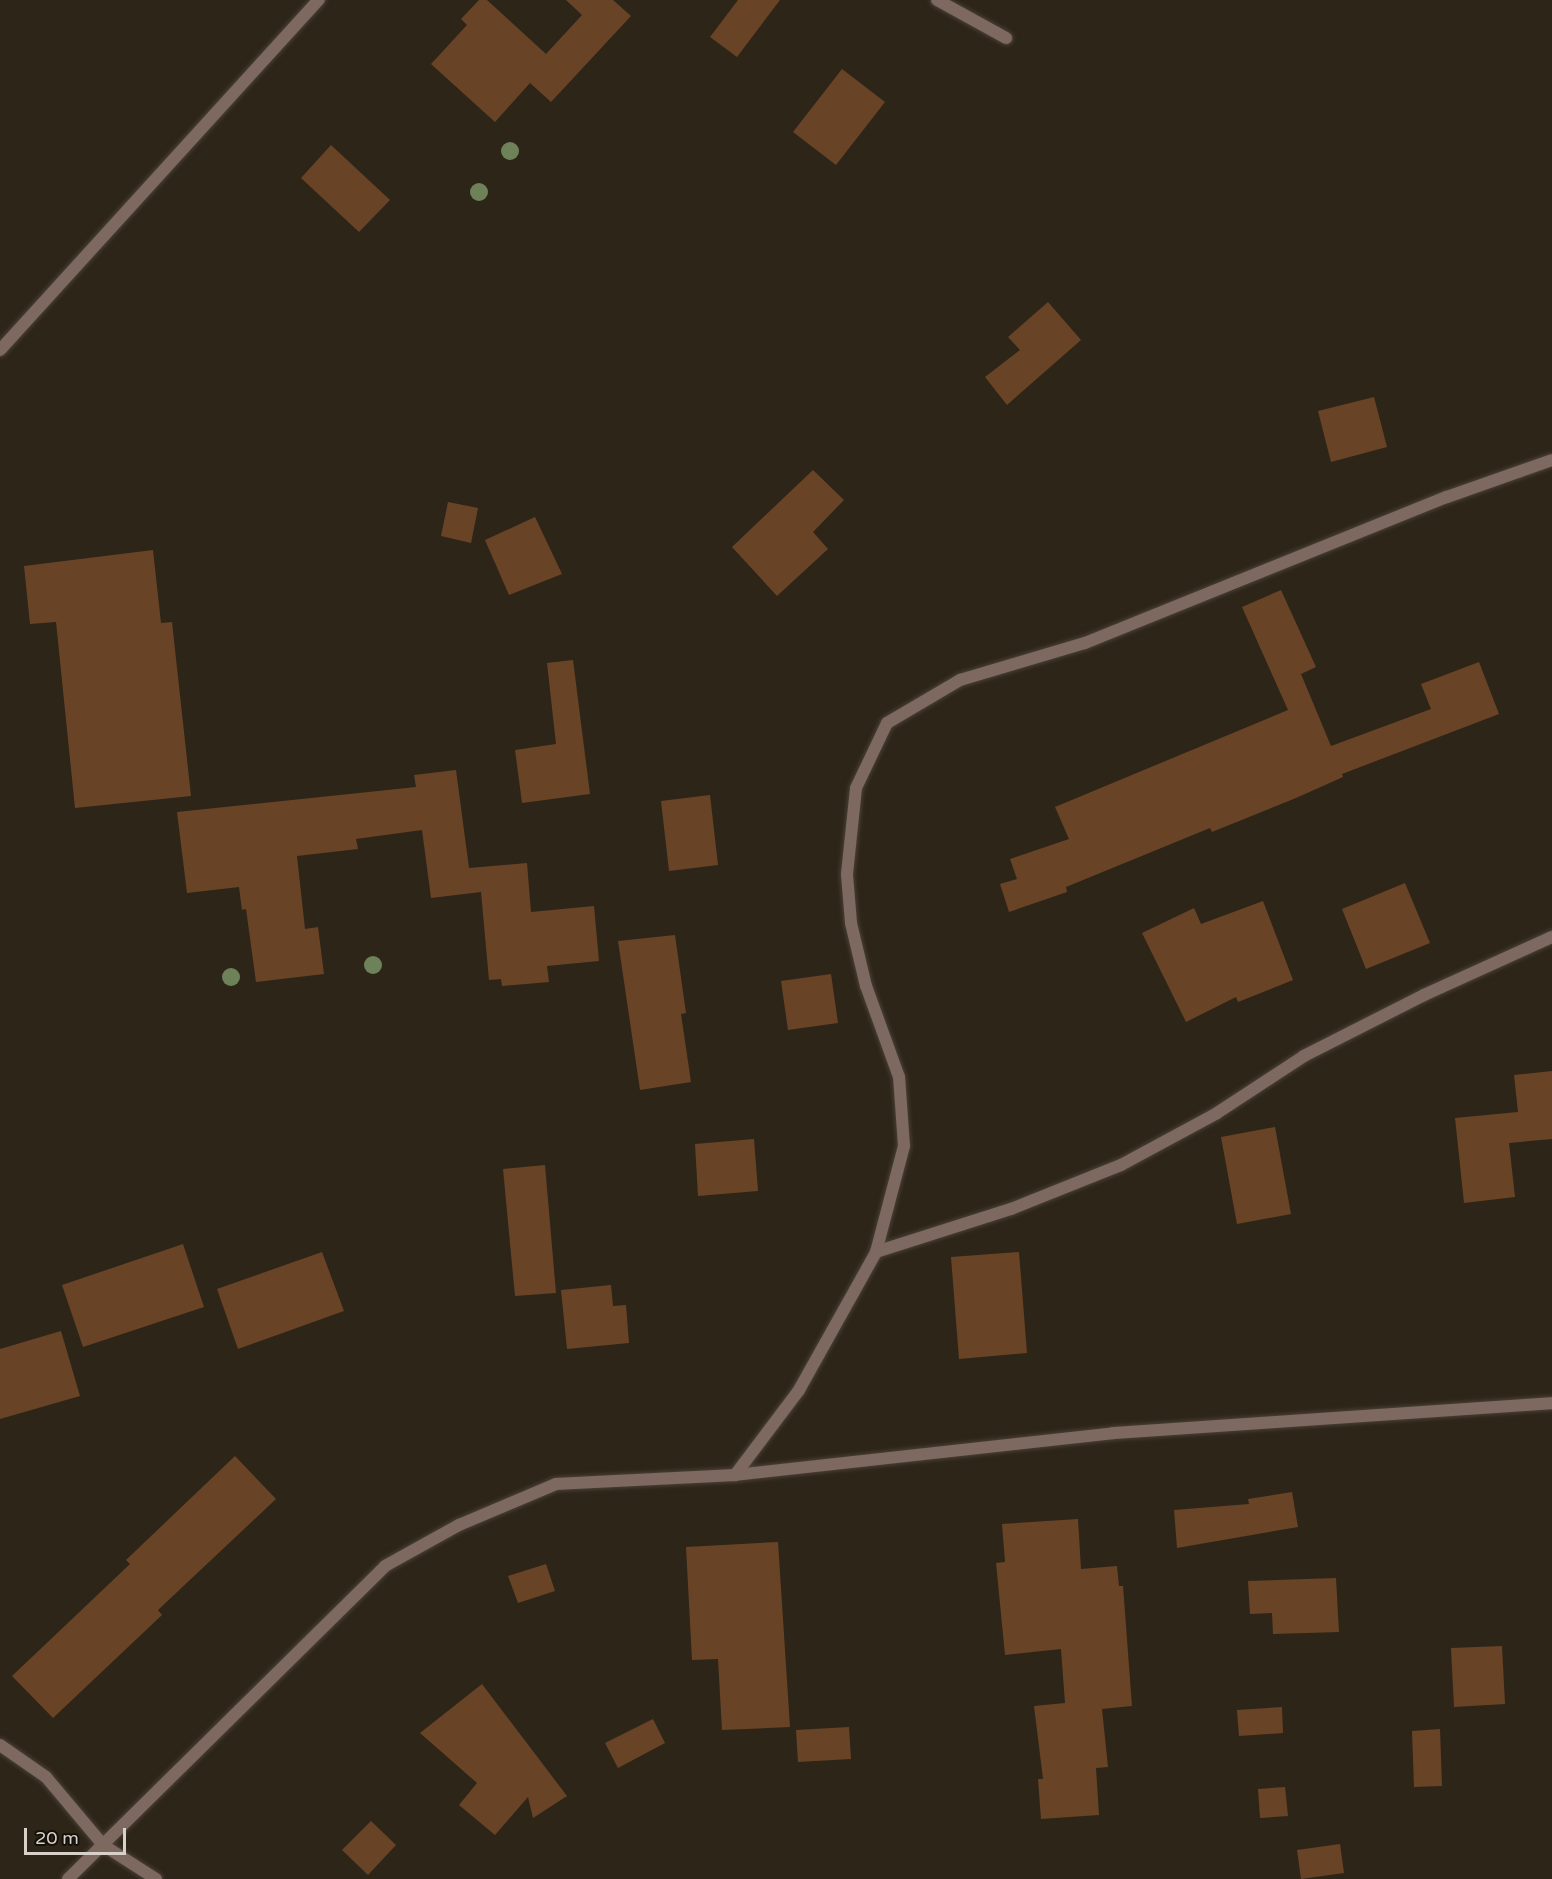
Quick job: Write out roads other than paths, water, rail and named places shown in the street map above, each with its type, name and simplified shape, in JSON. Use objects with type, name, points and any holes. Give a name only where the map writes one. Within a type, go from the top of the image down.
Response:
[{"type":"street","points":[[0,350],[319,0]]},
{"type":"street","points":[[937,0],[1006,38]]},
{"type":"street","points":[[735,1475],[799,1390],[876,1252],[903,1146],[899,1077],[867,986],[851,923],[847,874],[856,788],[887,723],[960,680],[1085,644],[1447,497],[1552,460]]},
{"type":"street","points":[[876,1252],[1011,1209],[1121,1165],[1217,1113],[1304,1056],[1424,995],[1552,938]]},
{"type":"street","points":[[68,1879],[385,1566],[459,1525],[556,1484],[735,1475],[1113,1433],[1552,1403]]},
{"type":"street","points":[[0,1745],[46,1777],[103,1845],[156,1879]]}]
